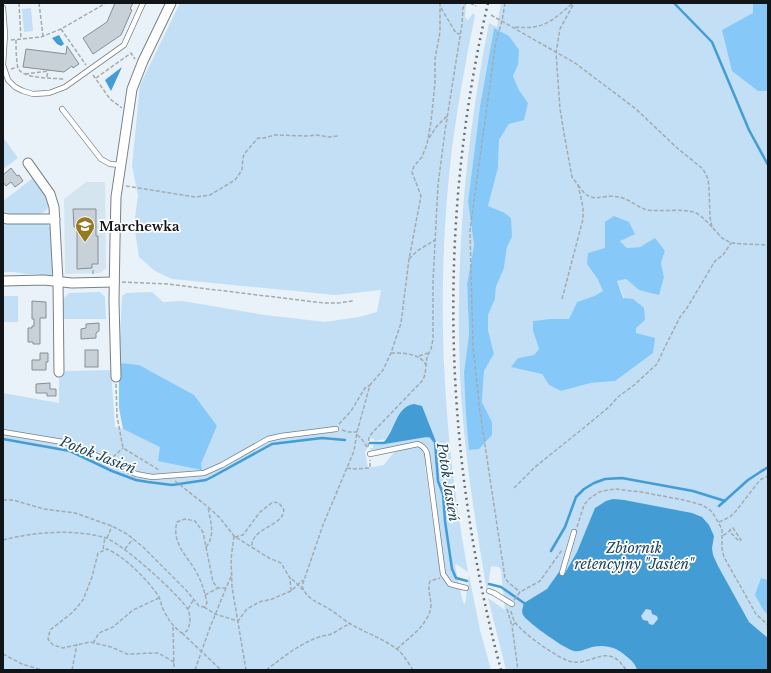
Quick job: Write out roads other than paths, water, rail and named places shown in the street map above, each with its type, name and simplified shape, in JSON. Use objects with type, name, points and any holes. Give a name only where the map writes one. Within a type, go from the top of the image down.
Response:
[{"type":"street","points":[[116,377],[114,282],[116,197],[132,89],[143,61],[171,3]]},
{"type":"street","points":[[28,163],[50,194],[54,206],[58,282],[59,372]]},
{"type":"street","points":[[3,218],[55,219]]},
{"type":"street","points":[[3,280],[44,280],[72,283],[114,282]]},
{"type":"lane","points":[[3,8],[5,40],[4,71],[8,80],[15,87],[33,94],[58,90],[124,45],[143,3]]},
{"type":"lane","points":[[62,109],[101,159],[110,164],[121,165]]},
{"type":"lane","points":[[3,432],[69,443],[136,474],[170,478],[204,473],[213,470],[261,442],[274,437],[336,429]]},
{"type":"lane","points":[[370,454],[418,444],[425,449],[427,453],[444,577],[450,584],[466,588]]},
{"type":"lane","points":[[562,573],[574,532]]},
{"type":"lane","points":[[488,591],[512,602]]},
{"type":"water","points":[[59,35],[64,44],[61,46],[52,38]]},
{"type":"water","points":[[122,67],[111,91],[105,80]]},
{"type":"water","points":[[414,404],[422,406],[435,442],[430,436],[425,436],[383,443],[399,415],[408,406]]},
{"type":"water","name":"Zbiornik retencyjny \"Jasień\"","points":[[613,499],[624,500],[692,513],[702,517],[709,525],[714,536],[712,548],[713,555],[718,566],[749,622],[768,638],[768,670],[637,670],[631,660],[615,648],[597,646],[581,651],[574,651],[555,641],[526,619],[522,612],[524,603],[547,589],[559,572],[565,573],[577,552],[595,508],[606,501]],"holes":[[[646,609],[651,610],[652,614],[657,616],[658,619],[653,625],[649,624],[648,621],[643,620],[641,616]]]},
{"type":"waterway","points":[[674,3],[712,42],[749,130],[768,165]]},
{"type":"waterway","name":"Potok Jasień","points":[[370,443],[383,443],[425,436],[430,436],[435,442],[438,481],[443,494],[445,521],[452,569],[456,578],[467,581]]},
{"type":"waterway","name":"Potok Jasień","points":[[3,439],[70,451],[112,471],[136,480],[172,485],[206,480],[272,444],[322,438],[345,440]]},
{"type":"waterway","name":"Potok Jasień","points":[[719,506],[748,480],[768,467]]},
{"type":"waterway","points":[[551,551],[565,527],[576,497],[584,489],[605,479],[622,478],[693,491],[725,501]]},
{"type":"waterway","name":"Potok Jasień","points":[[489,584],[501,587],[524,603]]},
{"type":"railway","points":[[488,3],[472,85],[460,169],[454,253],[454,337],[458,422],[467,505],[482,588],[501,670]]},
{"type":"place","name":"Marchewka","points":[[85,243]]}]
